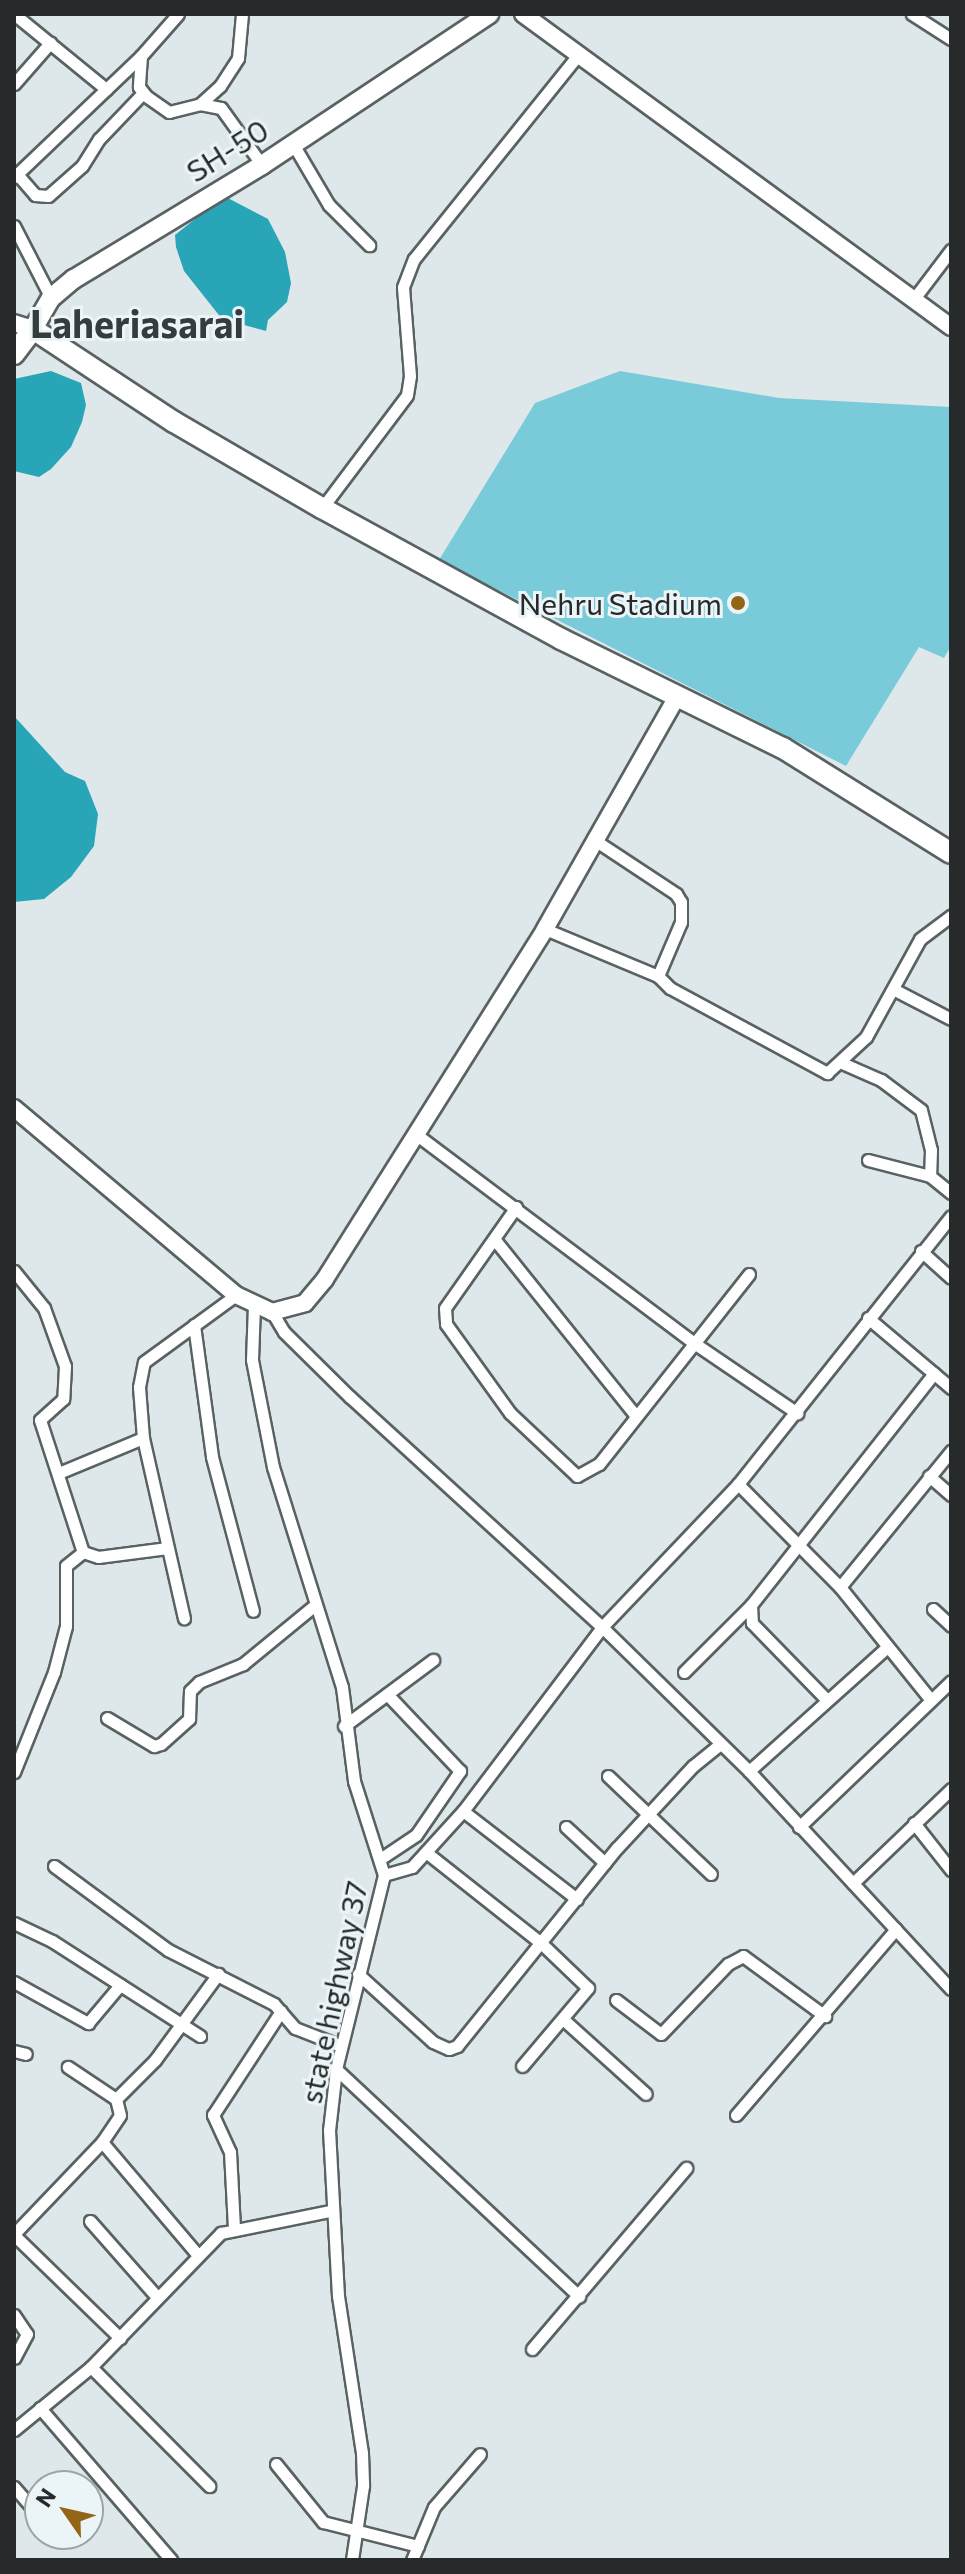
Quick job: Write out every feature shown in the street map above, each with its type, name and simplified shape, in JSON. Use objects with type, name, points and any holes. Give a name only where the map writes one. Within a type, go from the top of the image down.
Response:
[{"type":"highway","points":[[24,326],[174,422],[322,508],[561,639],[783,748],[951,853]]},
{"type":"highway","name":"SH-50","points":[[14,354],[24,326]]},
{"type":"main road","name":"SH-50","points":[[24,326],[51,298],[96,264],[262,165],[489,14]]},
{"type":"street","points":[[14,14],[106,89]]},
{"type":"street","points":[[141,56],[143,93],[99,139],[82,166],[48,196],[35,195],[16,175],[141,56],[178,14]]},
{"type":"street","points":[[143,93],[169,112],[200,104],[220,86],[238,58],[242,14]]},
{"type":"street","points":[[523,14],[951,327]]},
{"type":"street","points":[[913,14],[951,39]]},
{"type":"street","points":[[14,84],[50,43]]},
{"type":"street","points":[[322,508],[407,395],[410,376],[403,287],[414,259],[579,54]]},
{"type":"street","points":[[200,104],[229,115],[262,165]]},
{"type":"street","points":[[293,144],[329,205],[369,245]]},
{"type":"street","points":[[14,226],[51,298]]},
{"type":"street","points":[[913,300],[951,250]]},
{"type":"street","points":[[14,1108],[236,1295],[272,1312],[288,1311],[315,1293],[417,1135],[545,929],[593,839],[678,695]]},
{"type":"street","points":[[593,839],[676,894],[681,902],[681,922],[658,976]]},
{"type":"street","points":[[545,929],[658,976],[670,988],[766,1037],[814,1071],[827,1073],[842,1063],[866,1037],[920,939],[951,916]]},
{"type":"street","points":[[893,989],[951,1019]]},
{"type":"street","points":[[842,1063],[881,1080],[921,1110],[931,1150],[930,1176]]},
{"type":"street","points":[[417,1135],[694,1343],[797,1413]]},
{"type":"street","points":[[868,1160],[930,1176],[951,1193]]},
{"type":"street","points":[[516,1207],[445,1308],[446,1324],[510,1413],[577,1476],[599,1464],[749,1274]]},
{"type":"street","points":[[384,1875],[412,1867],[427,1853],[463,1811],[602,1627],[738,1484],[951,1216]]},
{"type":"street","points":[[495,1240],[635,1415]]},
{"type":"street","points":[[921,1251],[951,1278]]},
{"type":"street","points":[[14,1271],[44,1308],[65,1366],[63,1399],[40,1420],[61,1472],[83,1552]]},
{"type":"street","points":[[184,1618],[143,1438],[139,1370],[153,1354],[236,1295]]},
{"type":"street","name":"state highway 37","points":[[254,1305],[254,1379],[273,1467],[342,1687],[344,1726],[354,1781],[384,1875],[336,2069],[329,2130],[330,2211],[362,2453],[352,2560]]},
{"type":"street","points":[[272,1312],[284,1332],[350,1397],[602,1627],[749,1771],[951,1989]]},
{"type":"street","points":[[868,1318],[951,1388]]},
{"type":"street","points":[[194,1325],[212,1457],[253,1611]]},
{"type":"street","points":[[684,1672],[751,1605],[934,1373]]},
{"type":"street","points":[[61,1472],[143,1438]]},
{"type":"street","points":[[840,1587],[951,1451]]},
{"type":"street","points":[[929,1476],[951,1495]]},
{"type":"street","points":[[738,1484],[840,1587],[886,1648],[931,1700]]},
{"type":"street","points":[[83,1552],[98,1557],[167,1548]]},
{"type":"street","points":[[14,1772],[54,1672],[66,1626],[66,1566],[83,1552]]},
{"type":"street","points":[[107,1718],[154,1746],[161,1744],[189,1719],[190,1691],[199,1682],[243,1664],[315,1605]]},
{"type":"street","points":[[751,1605],[752,1623],[827,1700]]},
{"type":"street","points":[[933,1609],[951,1626]]},
{"type":"street","points":[[749,1771],[886,1648]]},
{"type":"street","points":[[344,1726],[433,1660]]},
{"type":"street","points":[[799,1827],[951,1681]]},
{"type":"street","points":[[380,1859],[416,1835],[460,1771],[387,1694]]},
{"type":"street","points":[[358,1974],[433,2042],[449,2049],[605,1863],[651,1816],[693,1766],[720,1744]]},
{"type":"street","points":[[608,1776],[711,1874]]},
{"type":"street","points":[[853,1883],[951,1789]]},
{"type":"street","points":[[463,1811],[577,1899]]},
{"type":"street","points":[[914,1823],[951,1870]]},
{"type":"street","points":[[566,1827],[605,1863]]},
{"type":"street","points":[[427,1853],[541,1943],[588,1988],[522,2066]]},
{"type":"street","points":[[54,1866],[168,1950],[218,1974],[281,2011],[295,2028],[341,2046]]},
{"type":"street","points":[[14,1923],[200,2036]]},
{"type":"street","points":[[736,2115],[825,2016],[896,1929]]},
{"type":"street","points":[[616,2000],[661,2034],[728,1964],[743,1956],[825,2016]]},
{"type":"street","points":[[116,2099],[182,2025],[218,1974]]},
{"type":"street","points":[[14,1982],[88,2023],[120,1985]]},
{"type":"street","points":[[234,2228],[230,2152],[213,2115],[281,2011]]},
{"type":"street","points":[[564,2020],[646,2094]]},
{"type":"street","points":[[68,2067],[116,2099],[120,2115],[102,2142],[14,2235],[120,2338]]},
{"type":"street","points":[[336,2069],[579,2296]]},
{"type":"street","points":[[102,2142],[197,2254]]},
{"type":"street","points":[[532,2349],[686,2168]]},
{"type":"street","points":[[14,2430],[91,2367],[197,2254],[234,2228],[330,2211]]},
{"type":"street","points":[[90,2221],[157,2297]]},
{"type":"street","points":[[14,2315],[27,2334],[14,2358]]},
{"type":"street","points":[[91,2367],[209,2486]]},
{"type":"street","points":[[40,2408],[171,2560]]},
{"type":"street","points":[[412,2560],[434,2507],[480,2454]]},
{"type":"street","points":[[276,2464],[323,2522],[418,2546]]},
{"type":"shaded area","points":[[224,196],[268,219],[285,252],[291,283],[287,302],[268,320],[266,331],[222,319],[184,271],[176,247],[175,235]]},
{"type":"shaded area","points":[[51,371],[81,383],[86,405],[71,447],[39,477],[14,471],[14,379]]},
{"type":"shaded area","name":"Nehru Stadium","points":[[620,371],[779,398],[951,407],[951,646],[944,658],[919,647],[846,766],[439,560],[535,403]]},
{"type":"shaded area","points":[[14,716],[65,772],[85,781],[98,814],[94,846],[71,877],[44,899],[14,902]]},
{"type":"place","name":"Nehru Stadium","points":[[738,603]]},
{"type":"district","name":"Laheriasarai","points":[[137,323]]}]
